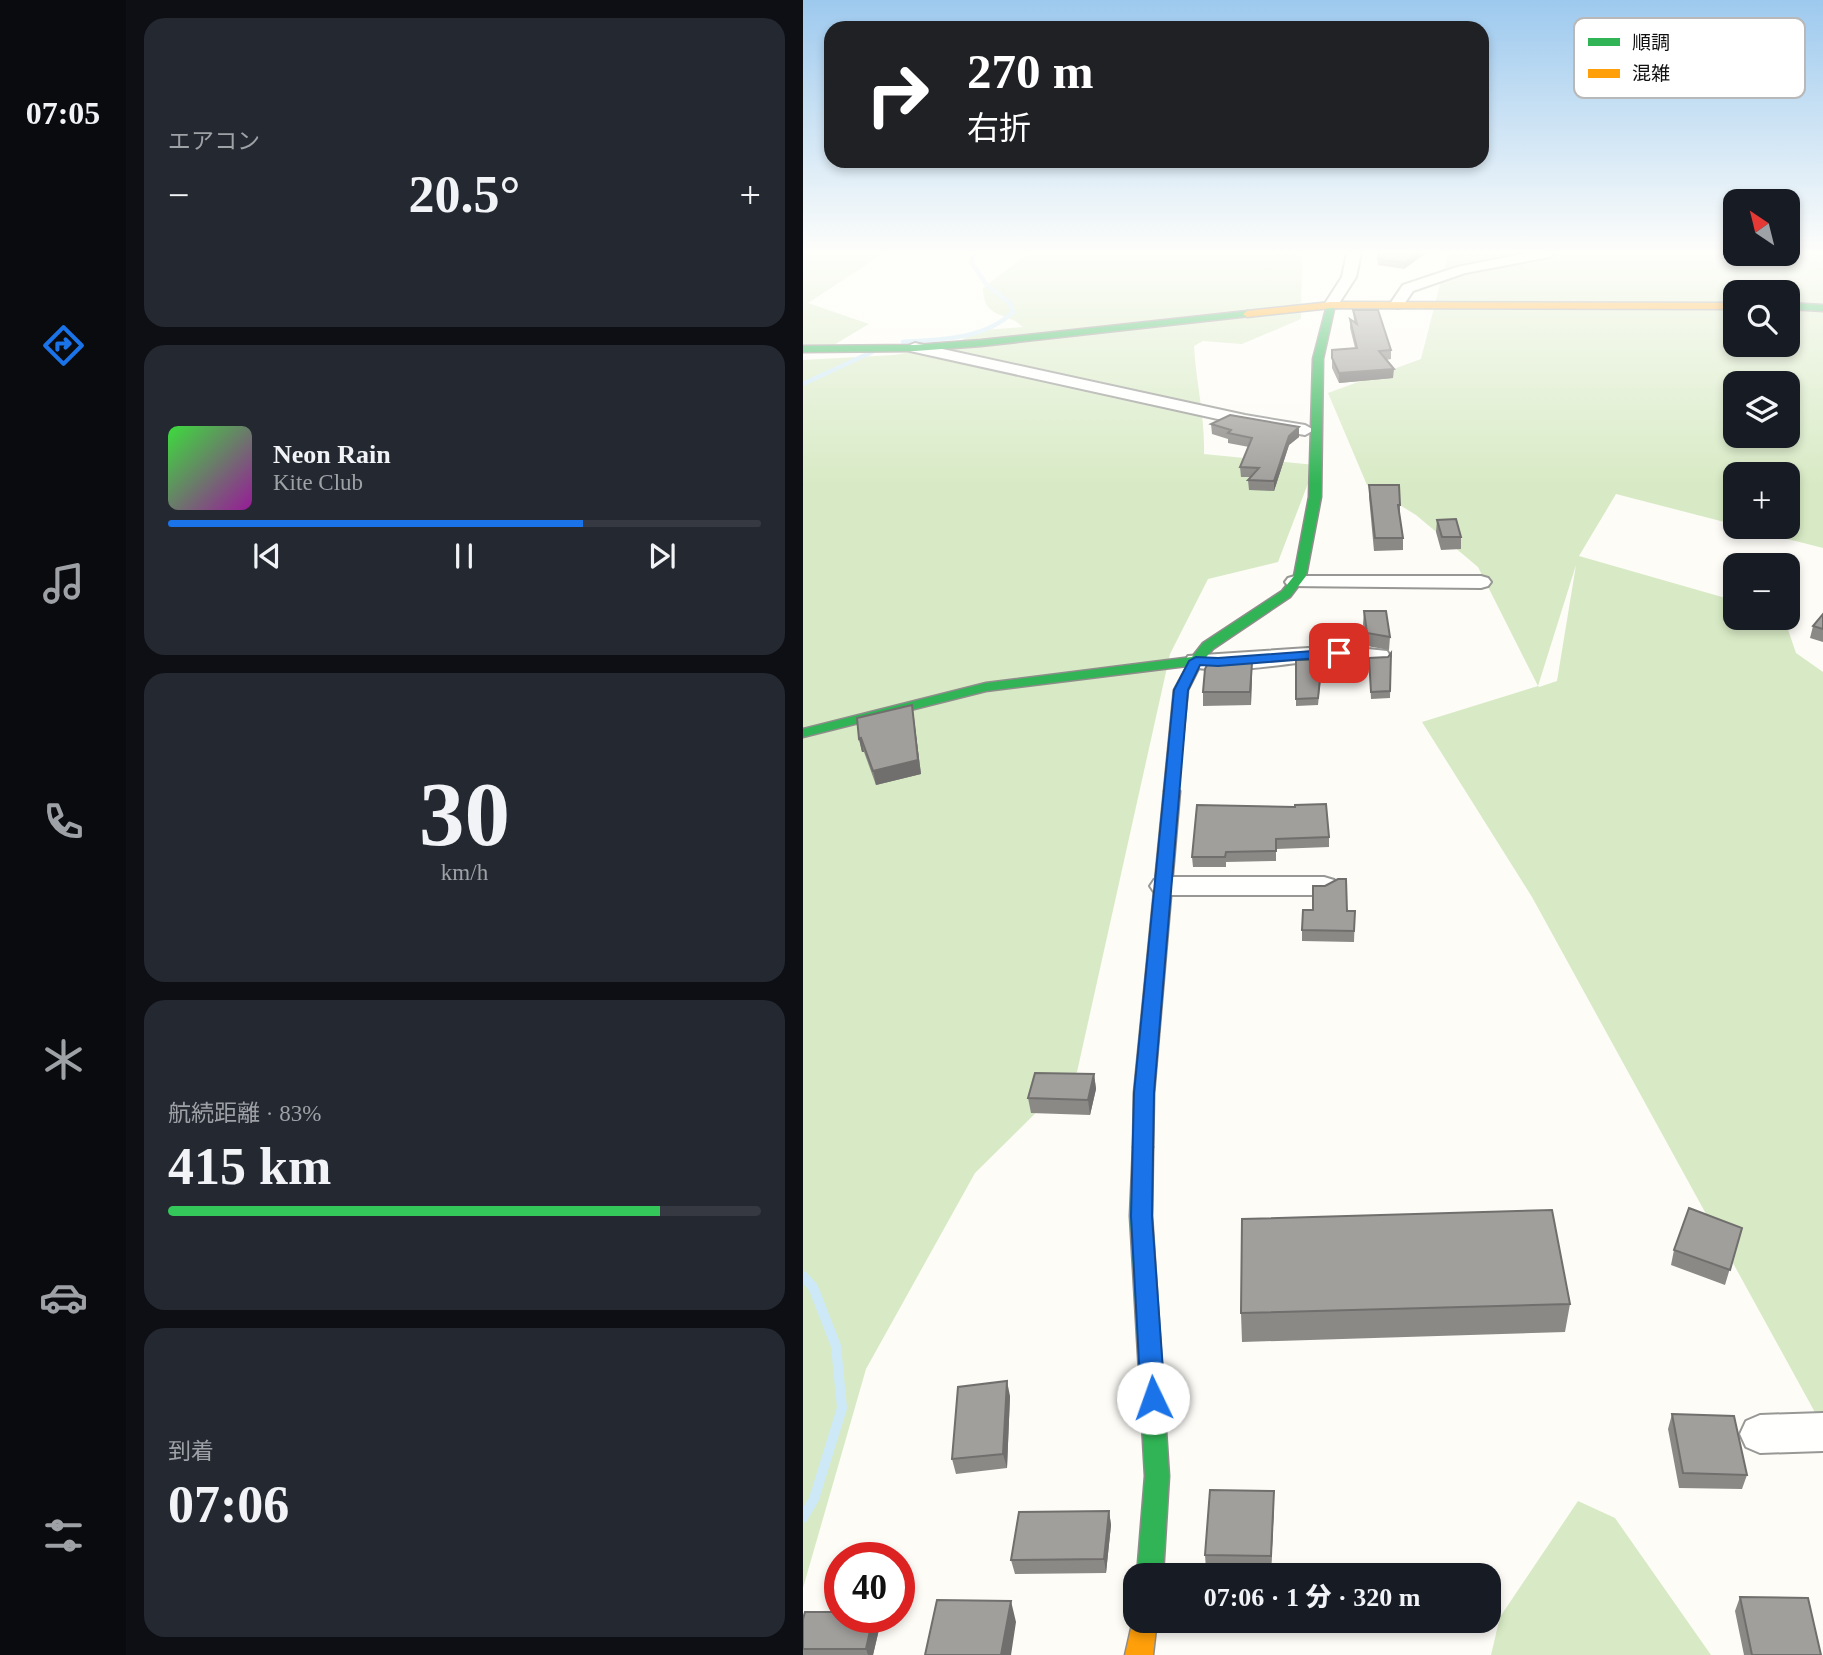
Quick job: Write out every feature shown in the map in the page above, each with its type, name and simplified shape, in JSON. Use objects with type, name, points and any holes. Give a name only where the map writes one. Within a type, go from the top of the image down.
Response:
[{"type":"street","points":[[803,349],[915,348],[1087,330]]},
{"type":"street","points":[[1151,1563],[1158,1476],[1142,1189],[1144,1093],[1181,690],[1196,661],[1208,646],[1286,594],[1300,576],[1315,497],[1318,359],[1325,330]]},
{"type":"street","points":[[915,348],[1245,420],[1305,430]]},
{"type":"street","points":[[1295,582],[1481,582]]},
{"type":"street","points":[[803,733],[986,687],[1196,661],[1218,662],[1339,653],[1379,656]]},
{"type":"street","points":[[1164,886],[1324,886]]},
{"type":"street","points":[[1760,1434],[1823,1432]]},
{"type":"street","points":[[1139,1655],[1142,1633]]},
{"type":"green space","points":[[803,330],[859,330],[832,346],[803,345]]},
{"type":"green space","points":[[982,330],[1274,330],[1242,344],[1203,341],[1194,346],[1204,454],[1315,465],[1278,562],[1208,579],[1170,654],[1077,1072],[975,1173],[866,1369],[803,1588],[803,360],[894,355],[950,345]]},
{"type":"green space","points":[[1428,330],[1723,330],[1723,357],[1800,357],[1800,330],[1823,330],[1823,548],[1788,539],[1800,539],[1800,462],[1723,462],[1723,522],[1616,494],[1579,556],[1723,597],[1723,630],[1788,630],[1796,653],[1823,672],[1823,1427],[1532,897],[1422,722],[1538,686],[1478,567],[1416,515],[1367,485],[1328,393],[1421,359]],"holes":[[[1576,565],[1557,681],[1539,687],[1538,686]]]},
{"type":"green space","points":[[1578,1501],[1615,1518],[1711,1655],[1491,1655],[1496,1633],[1501,1633],[1501,1616]]},
{"type":"building","points":[[1353,330],[1385,330],[1391,350],[1379,351],[1394,369],[1339,373],[1332,358],[1332,350],[1357,348]]},
{"type":"building","points":[[1230,415],[1299,427],[1289,436],[1274,481],[1248,480],[1259,468],[1240,467],[1252,438],[1228,433],[1231,430],[1211,424]]},
{"type":"building","points":[[1369,485],[1399,485],[1398,505],[1403,538],[1375,538]]},
{"type":"building","points":[[1456,519],[1461,537],[1442,537],[1437,520]]},
{"type":"building","points":[[1364,611],[1386,611],[1390,637],[1367,633]]},
{"type":"building","points":[[1823,614],[1823,629],[1813,626]]},
{"type":"building","points":[[1391,653],[1390,691],[1371,692],[1369,658],[1388,657]]},
{"type":"building","points":[[1296,660],[1322,660],[1318,698],[1296,699]]},
{"type":"building","points":[[1208,663],[1252,663],[1250,692],[1203,692]]},
{"type":"building","points":[[912,705],[918,760],[873,771],[861,738],[859,739],[857,718]]},
{"type":"building","points":[[1326,804],[1329,837],[1276,839],[1276,851],[1226,852],[1225,857],[1192,857],[1197,805],[1295,807]]},
{"type":"building","points":[[1338,879],[1346,879],[1347,911],[1355,911],[1354,931],[1302,930],[1303,910],[1313,910],[1313,886],[1325,886]]},
{"type":"building","points":[[1035,1073],[1094,1074],[1088,1100],[1028,1098]]},
{"type":"building","points":[[1689,1208],[1742,1228],[1730,1270],[1674,1250]]},
{"type":"building","points":[[1552,1210],[1570,1304],[1241,1313],[1242,1219]]},
{"type":"building","points":[[1007,1381],[1003,1454],[952,1459],[958,1387]]},
{"type":"building","points":[[1672,1414],[1734,1416],[1747,1475],[1683,1473]]},
{"type":"building","points":[[1210,1490],[1274,1491],[1271,1556],[1205,1555]]},
{"type":"building","points":[[1109,1511],[1104,1559],[1011,1560],[1019,1512]]},
{"type":"building","points":[[1740,1597],[1808,1598],[1821,1655],[1752,1655]]},
{"type":"building","points":[[937,1600],[1011,1601],[1001,1655],[925,1655]]},
{"type":"building","points":[[805,1612],[824,1612],[824,1633],[870,1633],[866,1649],[803,1649]]},
{"type":"waterway","points":[[903,342],[947,339],[983,330]]},
{"type":"waterway","points":[[803,384],[872,352]]},
{"type":"waterway","points":[[803,1276],[813,1287],[836,1346],[842,1408],[814,1499],[803,1518]]},
{"type":"traffic: fast","points":[[803,349],[915,348],[1098,330]]},
{"type":"traffic: fast","points":[[1172,791],[1181,690],[1196,661],[1208,646],[1286,594],[1300,576],[1315,497],[1318,359],[1325,330]]},
{"type":"traffic: fast","points":[[803,733],[986,687],[1196,661]]},
{"type":"traffic: fast","points":[[1143,1147],[1141,1216],[1157,1476],[1151,1563]]},
{"type":"traffic: slow","points":[[1143,1147],[1144,1093],[1172,791]]},
{"type":"traffic: slow","points":[[1139,1655],[1142,1633]]},
{"type":"route","points":[[1153,1398],[1141,1216],[1144,1093],[1181,690],[1196,661],[1218,662],[1339,653]]}]
